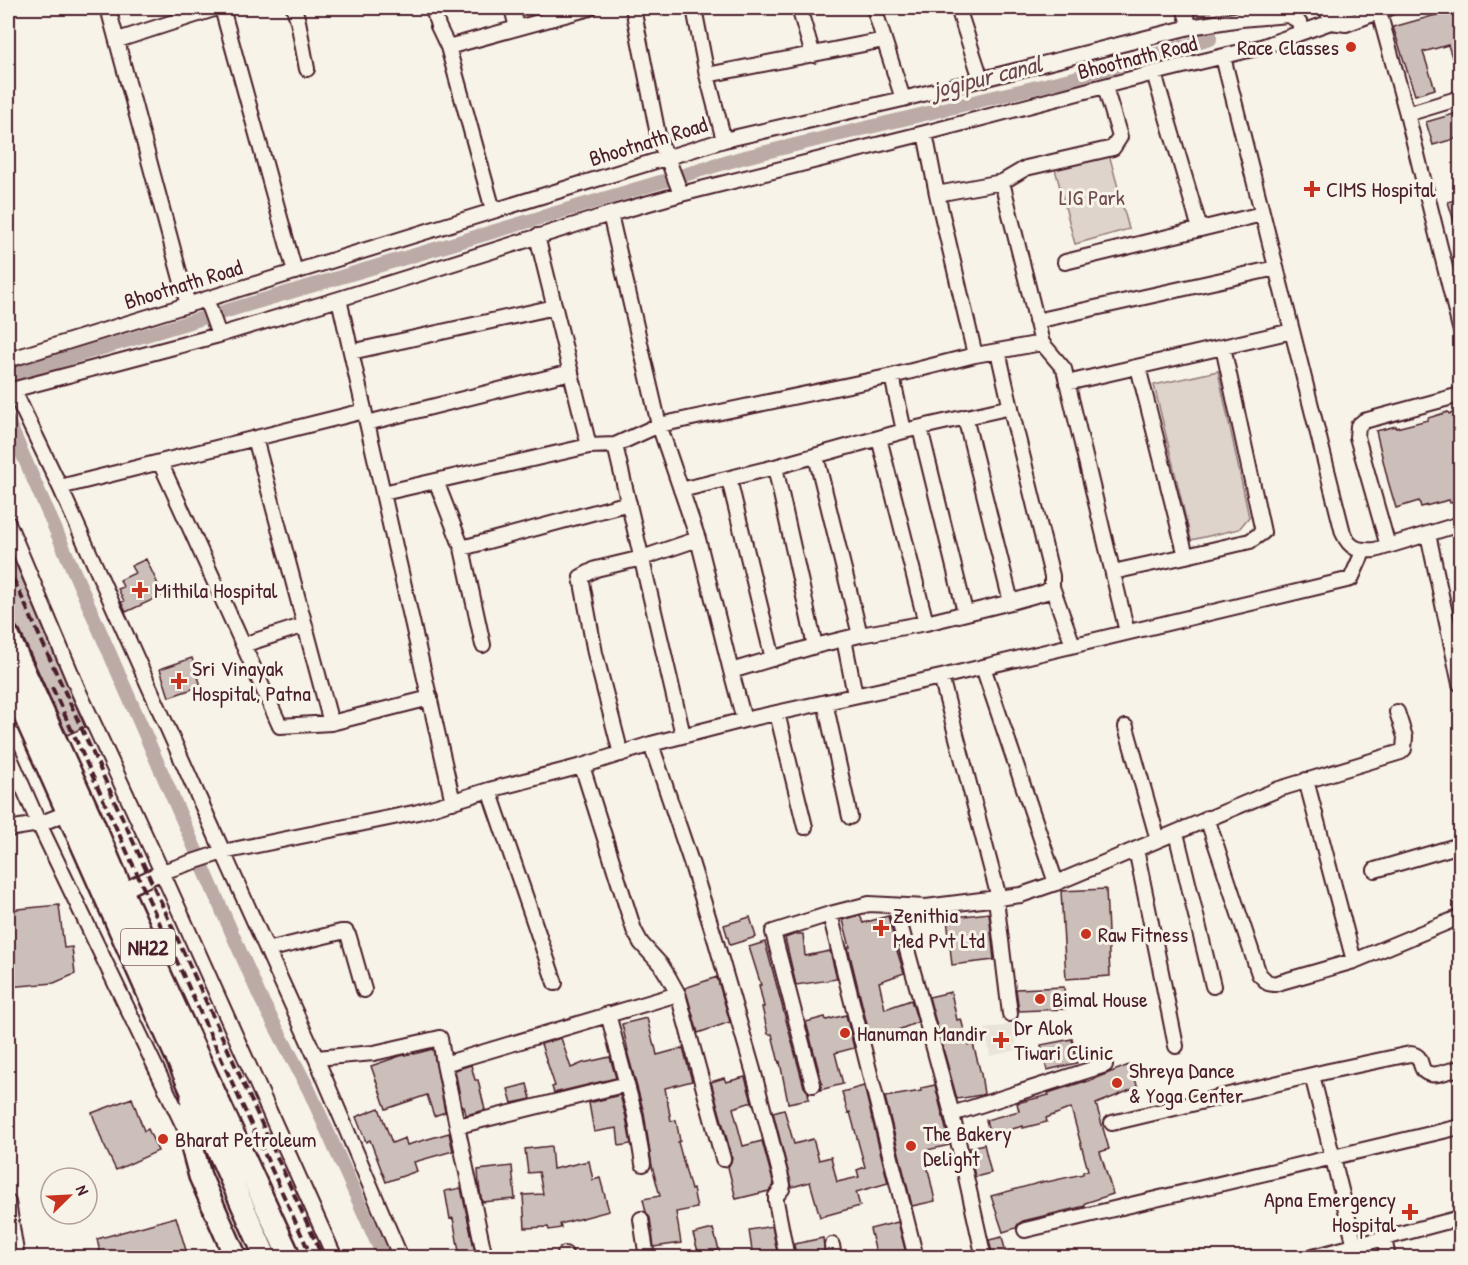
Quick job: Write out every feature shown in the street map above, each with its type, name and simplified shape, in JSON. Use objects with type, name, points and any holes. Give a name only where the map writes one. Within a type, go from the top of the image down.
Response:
[{"type":"highway","name":"NH22","points":[[8,636],[290,1257]]},
{"type":"highway","name":"NH22","points":[[8,678],[192,1092],[190,1139],[200,1176],[236,1257]]},
{"type":"highway","points":[[192,1092],[266,1257]]},
{"type":"street","points":[[108,8],[189,305]]},
{"type":"street","points":[[118,40],[217,8]]},
{"type":"street","points":[[222,8],[295,272]]},
{"type":"street","points":[[294,8],[307,69]]},
{"type":"street","points":[[433,8],[448,47],[493,210]]},
{"type":"street","points":[[512,8],[517,28]]},
{"type":"street","points":[[448,47],[590,8]]},
{"type":"street","points":[[633,8],[659,140],[679,188]]},
{"type":"street","points":[[694,8],[707,75],[724,140]]},
{"type":"street","points":[[799,8],[813,55]]},
{"type":"street","points":[[874,8],[903,99]]},
{"type":"street","points":[[958,8],[981,79]]},
{"type":"street","points":[[1184,8],[1195,26]]},
{"type":"street","points":[[1327,8],[1331,22]]},
{"type":"street","name":"Bhootnath Road","points":[[10,390],[339,299],[610,214],[679,188],[925,134],[1261,47],[1331,22],[1343,10],[1349,8]]},
{"type":"street","points":[[1382,9],[1461,328]]},
{"type":"street","name":"Bhootnath Road","points":[[1331,22],[1346,24],[1382,9]]},
{"type":"street","name":"Bhootnath Road","points":[[8,360],[207,301],[493,210],[668,161],[724,140],[903,99],[1195,26],[1288,15],[1297,20],[1305,31]]},
{"type":"street","points":[[707,75],[884,40]]},
{"type":"street","points":[[1223,57],[1343,533],[1351,546],[1364,550],[1375,550],[1461,524]]},
{"type":"street","points":[[1154,73],[1200,229]]},
{"type":"street","points":[[937,194],[1002,182],[1026,168],[1113,148],[1120,137],[1105,87]]},
{"type":"street","points":[[1407,114],[1461,98]]},
{"type":"street","points":[[925,134],[975,355]]},
{"type":"street","points":[[1002,182],[1042,344],[1064,369],[1127,632]]},
{"type":"street","points":[[610,214],[659,425],[698,539],[744,720]]},
{"type":"street","points":[[1065,262],[1262,214]]},
{"type":"street","points":[[537,236],[589,446]]},
{"type":"street","points":[[1036,321],[1276,268]]},
{"type":"street","points":[[339,299],[453,802]]},
{"type":"street","points":[[207,301],[218,331]]},
{"type":"street","points":[[351,352],[555,307]]},
{"type":"street","points":[[1067,383],[1292,331]]},
{"type":"street","points":[[384,493],[589,446],[615,445],[659,425],[892,376],[975,355],[1042,344]]},
{"type":"street","points":[[1113,572],[1250,541],[1263,532],[1223,347]]},
{"type":"street","points":[[998,351],[1052,576],[1052,587],[1073,645]]},
{"type":"street","points":[[1138,366],[1186,556]]},
{"type":"street","points":[[60,487],[255,438],[366,417],[571,372]]},
{"type":"street","points":[[892,376],[904,431]]},
{"type":"street","points":[[10,390],[60,487],[220,853],[316,1058],[401,1257]]},
{"type":"street","points":[[1388,546],[1358,437],[1358,426],[1364,421],[1461,395]]},
{"type":"street","points":[[681,490],[775,467],[904,431],[1011,407]]},
{"type":"street","points":[[965,417],[1011,602]]},
{"type":"street","points":[[920,428],[965,612]]},
{"type":"street","points":[[255,438],[332,723]]},
{"type":"street","points":[[879,438],[926,623]]},
{"type":"street","points":[[615,445],[683,735]]},
{"type":"street","points":[[816,456],[860,635]]},
{"type":"street","points":[[160,462],[280,726],[332,723],[430,698]]},
{"type":"street","points":[[775,467],[815,646]]},
{"type":"street","points":[[729,478],[773,659]]},
{"type":"street","points":[[436,481],[462,548],[483,645]]},
{"type":"street","points":[[462,548],[628,503]]},
{"type":"street","points":[[8,524],[79,692],[336,1257]]},
{"type":"street","points":[[1428,534],[1461,684]]},
{"type":"street","points":[[621,754],[595,653],[580,577],[596,569],[642,558],[698,539]]},
{"type":"street","points":[[122,891],[162,872],[220,853],[417,812],[683,735],[941,677],[1351,579],[1364,550]]},
{"type":"street","points":[[731,671],[815,646],[926,623],[1011,602],[1052,587]]},
{"type":"street","points":[[243,645],[305,625]]},
{"type":"street","points":[[844,639],[855,695]]},
{"type":"street","points":[[983,667],[1056,883]]},
{"type":"street","points":[[941,677],[986,844],[998,898],[1010,1014]]},
{"type":"street","points":[[825,702],[850,817]]},
{"type":"street","points":[[813,1085],[773,932],[869,904],[926,907],[1021,896],[1279,789],[1401,752],[1404,750],[1406,737],[1397,712]]},
{"type":"street","points":[[777,713],[805,827]]},
{"type":"street","points":[[1126,727],[1158,840]]},
{"type":"street","points":[[651,744],[704,902],[753,1070],[783,1185],[776,1196],[776,1201],[787,1257]]},
{"type":"street","points":[[8,753],[39,824],[190,1139]]},
{"type":"street","points":[[582,766],[634,930],[641,943],[665,971],[678,994],[723,1159]]},
{"type":"street","points":[[1306,780],[1354,961]]},
{"type":"street","points":[[489,790],[555,983]]},
{"type":"street","points":[[8,829],[39,824],[68,813]]},
{"type":"street","points":[[1207,818],[1259,974],[1268,983],[1274,984],[1354,961],[1461,917]]},
{"type":"street","points":[[1176,833],[1213,986]]},
{"type":"street","points":[[1375,870],[1461,845]]},
{"type":"street","points":[[1136,849],[1176,1046]]},
{"type":"street","points":[[895,906],[952,1114],[984,1257]]},
{"type":"street","points":[[830,914],[916,1257]]},
{"type":"street","points":[[267,950],[346,932],[364,990]]},
{"type":"street","points":[[444,1064],[678,994]]},
{"type":"street","points":[[608,1014],[637,1123],[643,1164]]},
{"type":"street","points":[[316,1058],[374,1053],[440,1038],[485,1257]]},
{"type":"street","points":[[1112,1123],[1410,1054],[1419,1057],[1422,1069],[1432,1075],[1456,1069]]},
{"type":"street","points":[[952,1114],[1105,1065]]},
{"type":"street","points":[[1312,1075],[1355,1246]]},
{"type":"street","points":[[458,1126],[627,1084]]},
{"type":"street","points":[[1025,1230],[1461,1127]]},
{"type":"street","points":[[8,1202],[17,1257]]},
{"type":"street","points":[[1309,1257],[1333,1255],[1355,1246],[1461,1218]]},
{"type":"street","points":[[641,1219],[647,1257]]},
{"type":"street","points":[[1384,1238],[1388,1257]]},
{"type":"shaded area","name":"Dr Alok Tiwari Clinic","points":[[1013,1024],[1018,1050],[990,1056],[985,1029]]},
{"type":"green space","name":"LIG Park","points":[[1109,154],[1129,229],[1075,244],[1054,165]]},
{"type":"green space","points":[[1218,371],[1249,517],[1239,529],[1191,540],[1154,385]]},
{"type":"building","points":[[1461,8],[1461,75],[1458,76],[1448,45],[1423,52],[1435,89],[1415,95],[1393,27]]},
{"type":"building","points":[[1461,112],[1461,137],[1433,145],[1426,122]]},
{"type":"building","points":[[1461,198],[1461,233],[1458,234],[1448,202]]},
{"type":"building","points":[[1461,411],[1461,501],[1450,503],[1449,500],[1421,507],[1419,501],[1396,508],[1376,431],[1428,420],[1428,418],[1448,412],[1449,414]]},
{"type":"building","points":[[8,545],[85,727],[67,735],[20,631],[15,625],[8,623]]},
{"type":"building","points":[[146,559],[163,595],[126,612],[118,589],[123,587],[120,580],[135,573],[131,566]]},
{"type":"building","points":[[192,658],[201,686],[169,697],[160,669]]},
{"type":"building","name":"Raw Fitness","points":[[1106,889],[1110,976],[1066,979],[1061,891]]},
{"type":"building","points":[[59,905],[64,948],[72,947],[75,974],[54,983],[8,987],[8,910]]},
{"type":"building","points":[[989,913],[994,960],[952,965],[947,918]]},
{"type":"building","points":[[860,915],[863,923],[888,916],[904,973],[879,982],[885,1009],[911,1000],[918,1022],[871,1041],[843,920]]},
{"type":"building","points":[[750,917],[756,937],[730,945],[724,925]]},
{"type":"building","points":[[803,934],[805,956],[830,951],[837,979],[796,985],[785,938]]},
{"type":"building","points":[[765,942],[809,1099],[788,1103],[772,1034],[768,1034],[762,1007],[764,1007],[759,985],[761,985],[749,947]]},
{"type":"building","points":[[717,977],[730,1022],[698,1033],[685,988]]},
{"type":"building","name":"Bimal House","points":[[1064,987],[1065,1009],[1019,1011],[1016,989]]},
{"type":"building","points":[[951,992],[957,1020],[961,1019],[968,1045],[973,1044],[981,1074],[984,1094],[981,1095],[957,1099],[929,997]]},
{"type":"building","points":[[846,1015],[854,1048],[835,1053],[843,1084],[820,1090],[822,1083],[806,1022]]},
{"type":"building","points":[[647,1018],[657,1055],[683,1048],[692,1081],[665,1088],[671,1121],[676,1120],[680,1141],[678,1142],[697,1208],[676,1212],[681,1243],[654,1247],[650,1218],[643,1199],[660,1196],[652,1166],[644,1113],[622,1024]]},
{"type":"building","points":[[561,1038],[571,1068],[610,1057],[616,1078],[554,1093],[552,1087],[555,1086],[541,1044]]},
{"type":"building","points":[[1072,1039],[1077,1063],[1047,1070],[1041,1045]]},
{"type":"building","points":[[433,1049],[445,1112],[434,1116],[427,1095],[386,1109],[371,1066],[400,1056]]},
{"type":"building","points":[[471,1065],[475,1080],[478,1080],[485,1110],[466,1115],[464,1106],[462,1107],[455,1070]]},
{"type":"building","points":[[1129,1065],[1138,1087],[1096,1104],[1109,1149],[1100,1152],[1113,1194],[1085,1203],[1085,1206],[1023,1221],[1016,1228],[1003,1232],[991,1196],[1083,1174],[1088,1170],[1071,1108],[1046,1118],[1047,1122],[990,1135],[986,1120],[1019,1111],[1017,1103],[1049,1095],[1048,1093],[1086,1082]]},
{"type":"building","points":[[745,1077],[752,1102],[733,1108],[743,1146],[762,1141],[774,1185],[769,1191],[736,1199],[728,1167],[732,1157],[711,1082],[724,1078],[726,1082]]},
{"type":"building","points":[[527,1084],[531,1099],[512,1103],[508,1089]]},
{"type":"building","points":[[935,1085],[950,1145],[927,1150],[928,1155],[925,1155],[935,1201],[912,1206],[885,1097],[921,1091],[921,1088]]},
{"type":"building","points":[[864,1086],[888,1183],[856,1192],[860,1206],[820,1217],[810,1182],[792,1187],[773,1112],[784,1109],[794,1144],[813,1139],[819,1160],[831,1157],[837,1182],[859,1177],[857,1170],[865,1167],[842,1092]]},
{"type":"building","points":[[620,1095],[631,1144],[619,1146],[617,1128],[594,1132],[589,1103]]},
{"type":"building","points":[[132,1098],[144,1131],[148,1129],[158,1151],[116,1170],[92,1113]]},
{"type":"building","points":[[379,1108],[392,1143],[405,1138],[407,1145],[449,1133],[453,1151],[414,1162],[417,1171],[386,1182],[370,1140],[366,1142],[356,1117]]},
{"type":"building","points":[[984,1144],[991,1173],[975,1177],[969,1148]]},
{"type":"building","points":[[551,1146],[553,1169],[589,1161],[593,1180],[600,1178],[609,1211],[560,1224],[561,1228],[549,1230],[548,1227],[525,1228],[523,1195],[543,1194],[539,1172],[528,1173],[525,1149]]},
{"type":"building","points":[[512,1166],[515,1199],[482,1202],[478,1170]]},
{"type":"building","points":[[461,1188],[476,1257],[460,1257],[453,1218],[450,1219],[445,1191]]},
{"type":"building","points":[[176,1217],[188,1257],[137,1257],[136,1254],[101,1257],[97,1239]]},
{"type":"building","points":[[898,1222],[907,1257],[877,1257],[870,1229]]},
{"type":"building","points":[[772,1226],[778,1257],[753,1257],[749,1230]]},
{"type":"building","points":[[713,1229],[719,1250],[699,1255],[693,1234]]},
{"type":"building","points":[[1002,1237],[1007,1257],[993,1257],[989,1240]]},
{"type":"building","points":[[823,1238],[825,1257],[796,1257],[794,1244]]},
{"type":"waterway","name":"jogipur canal","points":[[8,376],[741,158],[1074,78],[1210,39],[1203,8]]},
{"type":"waterway","points":[[8,421],[260,997],[309,1090],[384,1258]]},
{"type":"railway","points":[[8,567],[323,1258]]},
{"type":"railway","points":[[52,687],[312,1258]]},
{"type":"place","name":"Race Classes","points":[[1351,47]]},
{"type":"place","name":"CIMS Hospital","points":[[1312,189]]},
{"type":"place","name":"Mithila Hospital","points":[[140,590]]},
{"type":"place","name":"Sri Vinayak Hospital, Patna","points":[[179,681]]},
{"type":"place","name":"Zenithia Med Pvt Ltd","points":[[881,928]]},
{"type":"place","name":"Raw Fitness","points":[[1086,934]]},
{"type":"place","name":"Bimal House","points":[[1040,999]]},
{"type":"place","name":"Hanuman Mandir","points":[[845,1033]]},
{"type":"place","name":"Dr Alok Tiwari Clinic","points":[[1001,1040]]},
{"type":"place","name":"Shreya Dance & Yoga Center","points":[[1117,1083]]},
{"type":"place","name":"Bharat Petroleum","points":[[163,1139]]},
{"type":"place","name":"The Bakery Delight","points":[[911,1146]]},
{"type":"place","name":"Apna Emergency Hospital","points":[[1410,1212]]}]
